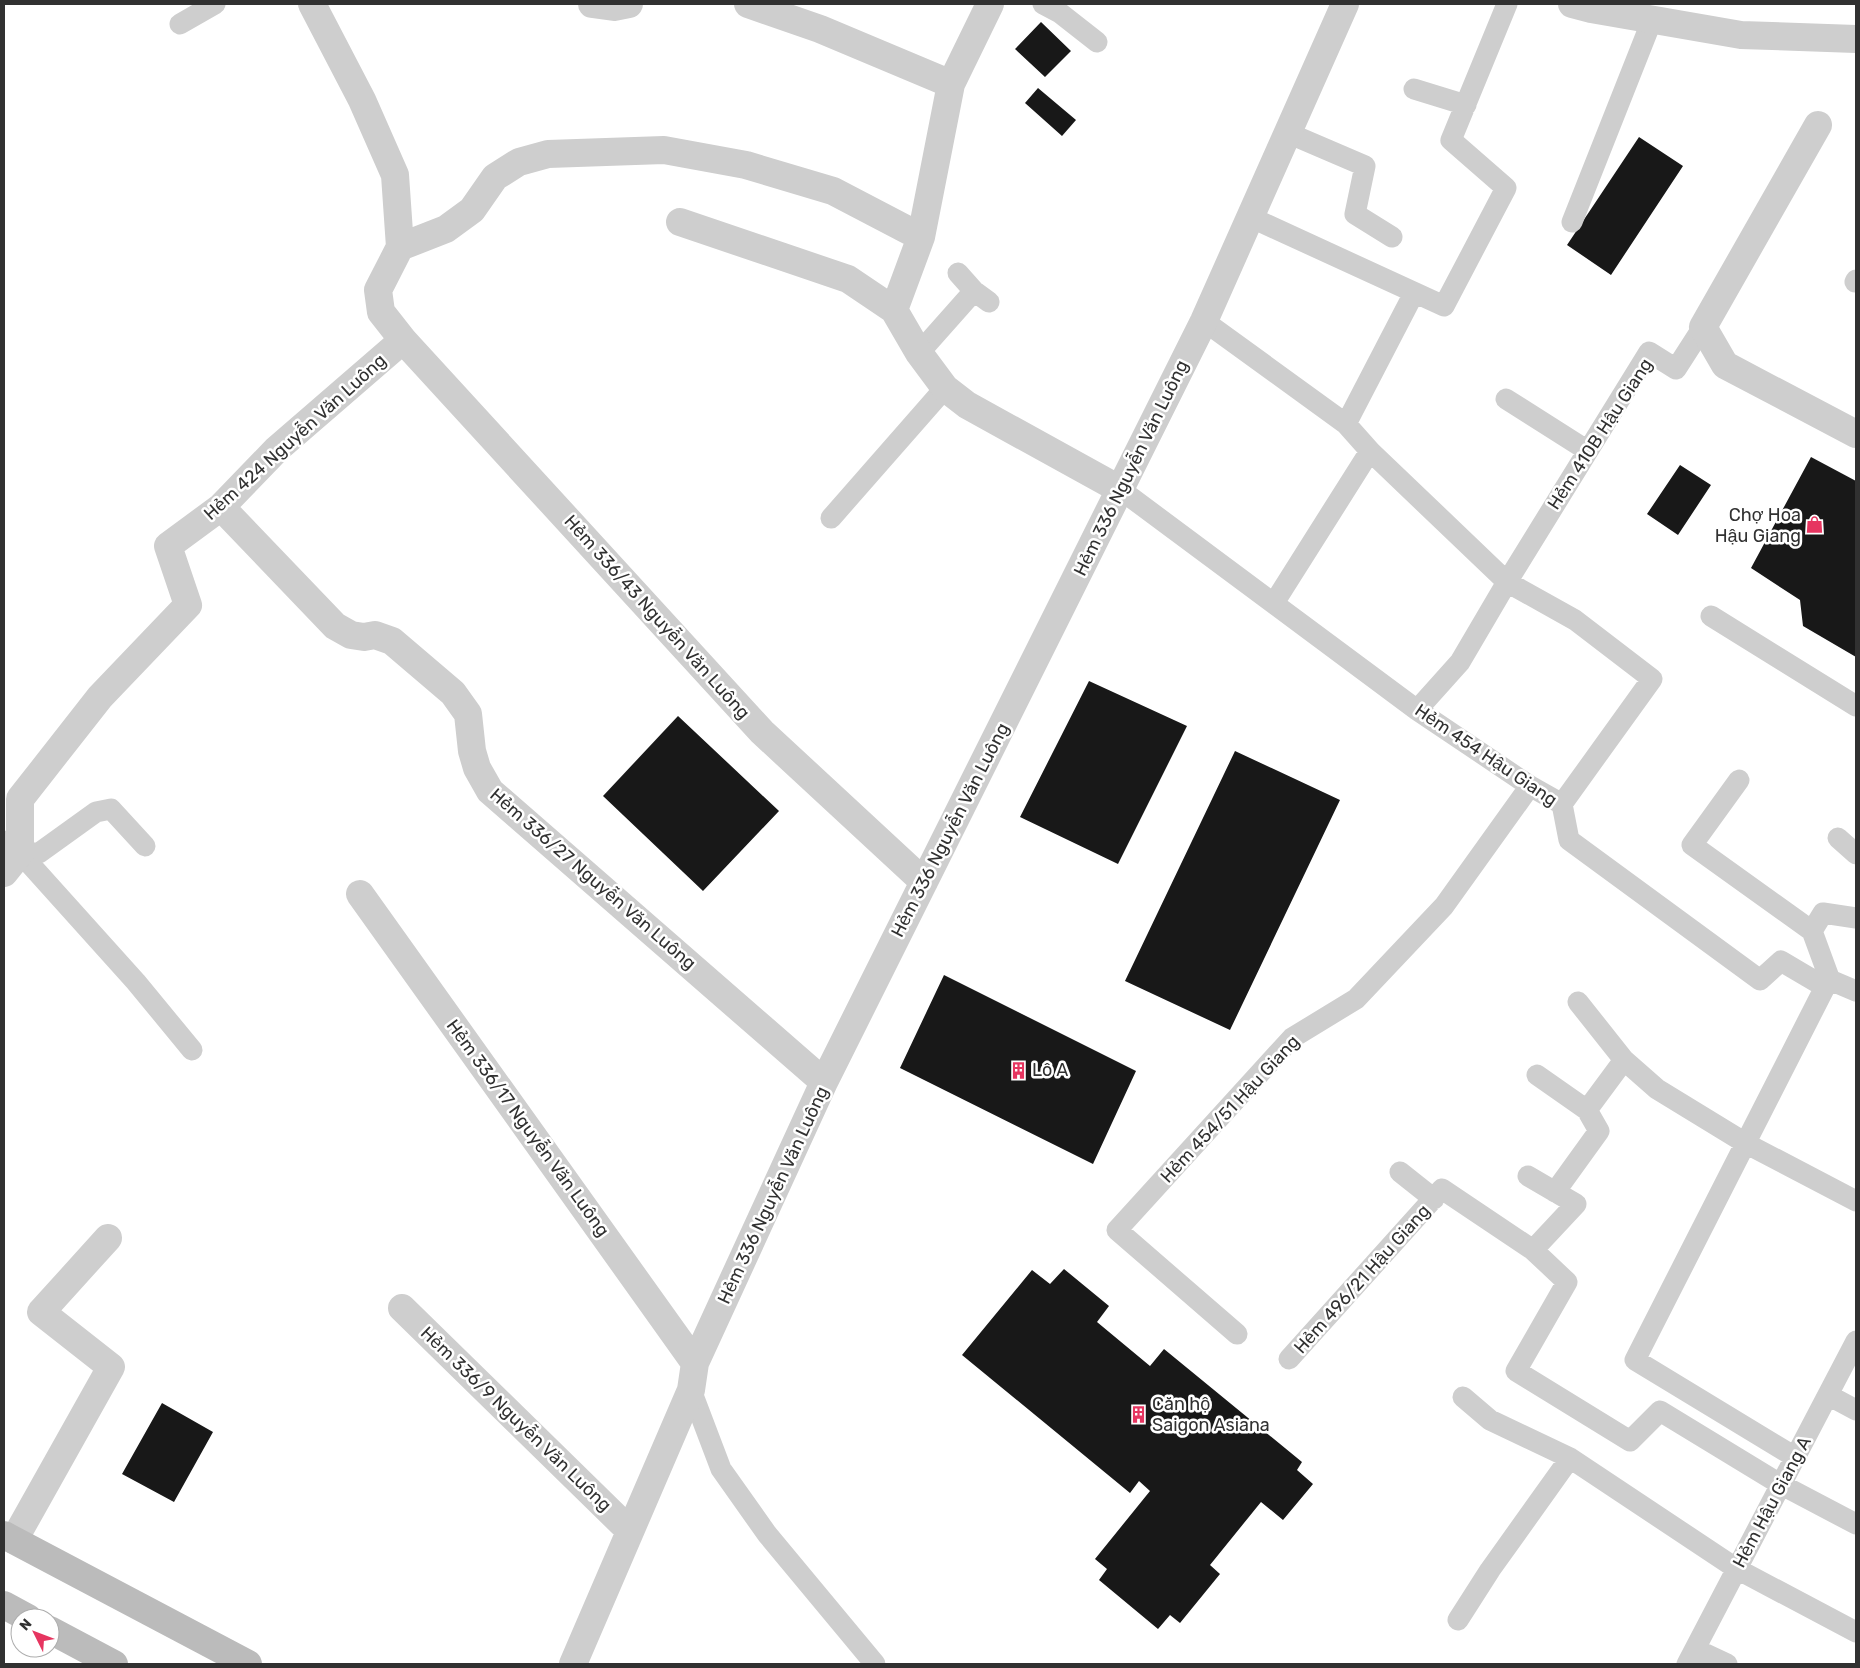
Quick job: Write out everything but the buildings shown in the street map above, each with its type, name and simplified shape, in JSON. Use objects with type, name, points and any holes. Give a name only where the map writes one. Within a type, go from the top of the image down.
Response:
[{"type":"main road","points":[[9,1537],[248,1664]]},
{"type":"main road","points":[[60,1635],[114,1664]]},
{"type":"street","points":[[592,4],[614,7],[629,4]]},
{"type":"street","points":[[748,4],[820,29],[951,84]]},
{"type":"street","points":[[894,310],[921,237],[951,84],[990,4]]},
{"type":"street","name":"Hẻm 336 Nguyễn Văn Luông","points":[[573,1664],[691,1390],[695,1362],[824,1082],[1204,321],[1345,4]]},
{"type":"street","points":[[1572,4],[1591,10],[1742,35],[1856,39]]},
{"type":"street","points":[[321,7],[395,175],[400,247],[446,229],[472,210],[495,178],[519,162],[548,154],[664,150],[746,165],[833,191],[921,237]]},
{"type":"street","name":"Hẻm 410B Hậu Giang","points":[[1703,327],[1818,125]]},
{"type":"street","points":[[680,222],[848,279],[894,310],[919,353],[946,388],[967,405],[1121,490]]},
{"type":"street","name":"Hẻm 336/43 Nguyễn Văn Luông","points":[[400,247],[378,290],[381,312],[403,340],[762,732],[924,882]]},
{"type":"street","points":[[1703,327],[1725,364],[1856,434]]},
{"type":"street","name":"Hẻm 424 Nguyễn Văn Luông","points":[[9,856],[20,799],[100,697],[188,605],[168,546],[221,507],[277,449],[403,340]]},
{"type":"street","name":"Hẻm 336/27 Nguyễn Văn Luông","points":[[221,507],[335,626],[351,635],[364,637],[375,635],[392,641],[453,693],[468,714],[472,751],[477,768],[490,791],[824,1082]]},
{"type":"street","name":"Hẻm 336/17 Nguyễn Văn Luông","points":[[360,894],[695,1362]]},
{"type":"street","points":[[9,1537],[111,1368],[41,1312],[108,1238]]},
{"type":"street","name":"Hẻm 336/9 Nguyễn Văn Luông","points":[[402,1308],[630,1531]]},
{"type":"lane","points":[[180,24],[215,4]]},
{"type":"lane","points":[[1042,4],[1060,13],[1097,42]]},
{"type":"lane","points":[[1250,217],[1444,306],[1506,188],[1451,140],[1507,4]]},
{"type":"lane","points":[[1572,222],[1652,20]]},
{"type":"lane","points":[[1414,89],[1466,105]]},
{"type":"lane","points":[[1288,133],[1365,166],[1355,214],[1392,237]]},
{"type":"lane","points":[[919,353],[982,296],[958,273]]},
{"type":"lane","points":[[1346,424],[1414,293]]},
{"type":"lane","points":[[1204,321],[1346,424],[1370,451],[1507,582],[1575,620],[1652,680],[1562,804]]},
{"type":"lane","name":"Hẻm 410B Hậu Giang","points":[[1417,710],[1460,662],[1507,582],[1649,352],[1676,369],[1703,327]]},
{"type":"lane","points":[[831,518],[946,388]]},
{"type":"lane","points":[[1506,400],[1588,451]]},
{"type":"lane","points":[[1274,603],[1370,451]]},
{"type":"lane","name":"Hẻm 454 Hậu Giang","points":[[1121,490],[1417,710],[1530,786],[1562,804],[1569,840],[1760,980],[1781,961],[1828,983],[1856,991]]},
{"type":"lane","points":[[1711,616],[1856,706]]},
{"type":"lane","points":[[1739,780],[1692,845],[1714,863],[1812,931],[1828,983],[1635,1360],[1795,1457]]},
{"type":"lane","name":"Hẻm 454/51 Hậu Giang","points":[[1238,1334],[1117,1230],[1292,1038],[1356,999],[1444,906],[1530,786]]},
{"type":"lane","points":[[9,856],[39,853],[96,812],[111,809],[145,846]]},
{"type":"lane","points":[[1838,838],[1856,854]]},
{"type":"lane","points":[[9,856],[136,982],[192,1050]]},
{"type":"lane","points":[[1812,931],[1822,913],[1856,918]]},
{"type":"lane","points":[[1578,1002],[1624,1060],[1657,1089],[1747,1144],[1856,1201]]},
{"type":"lane","points":[[1587,1110],[1624,1060]]},
{"type":"lane","points":[[1537,1075],[1587,1110],[1598,1131],[1555,1192]]},
{"type":"lane","points":[[1400,1172],[1434,1199],[1442,1189],[1533,1250],[1567,1282],[1516,1371],[1630,1441],[1660,1411],[1780,1484],[1856,1524]]},
{"type":"lane","points":[[1528,1176],[1576,1204],[1533,1250]]},
{"type":"lane","name":"Hẻm 496/21 Hậu Giang","points":[[1289,1358],[1434,1199]]},
{"type":"lane","name":"Hẻm Hậu Giang A","points":[[1691,1657],[1856,1341]]},
{"type":"lane","points":[[691,1390],[721,1469],[767,1534],[875,1664]]},
{"type":"lane","points":[[1828,1395],[1856,1410]]},
{"type":"lane","points":[[1463,1397],[1490,1420],[1570,1458],[1737,1569],[1856,1632]]},
{"type":"lane","points":[[1458,1620],[1490,1570],[1570,1458]]},
{"type":"lane","points":[[1691,1657],[1727,1664]]},
{"type":"place","name":"Chợ Hoa Hậu Giang","points":[[1815,525]]},
{"type":"place","name":"Lô A","points":[[1018,1070]]},
{"type":"place","name":"Căn hộ Saigon Asiana","points":[[1138,1414]]}]
